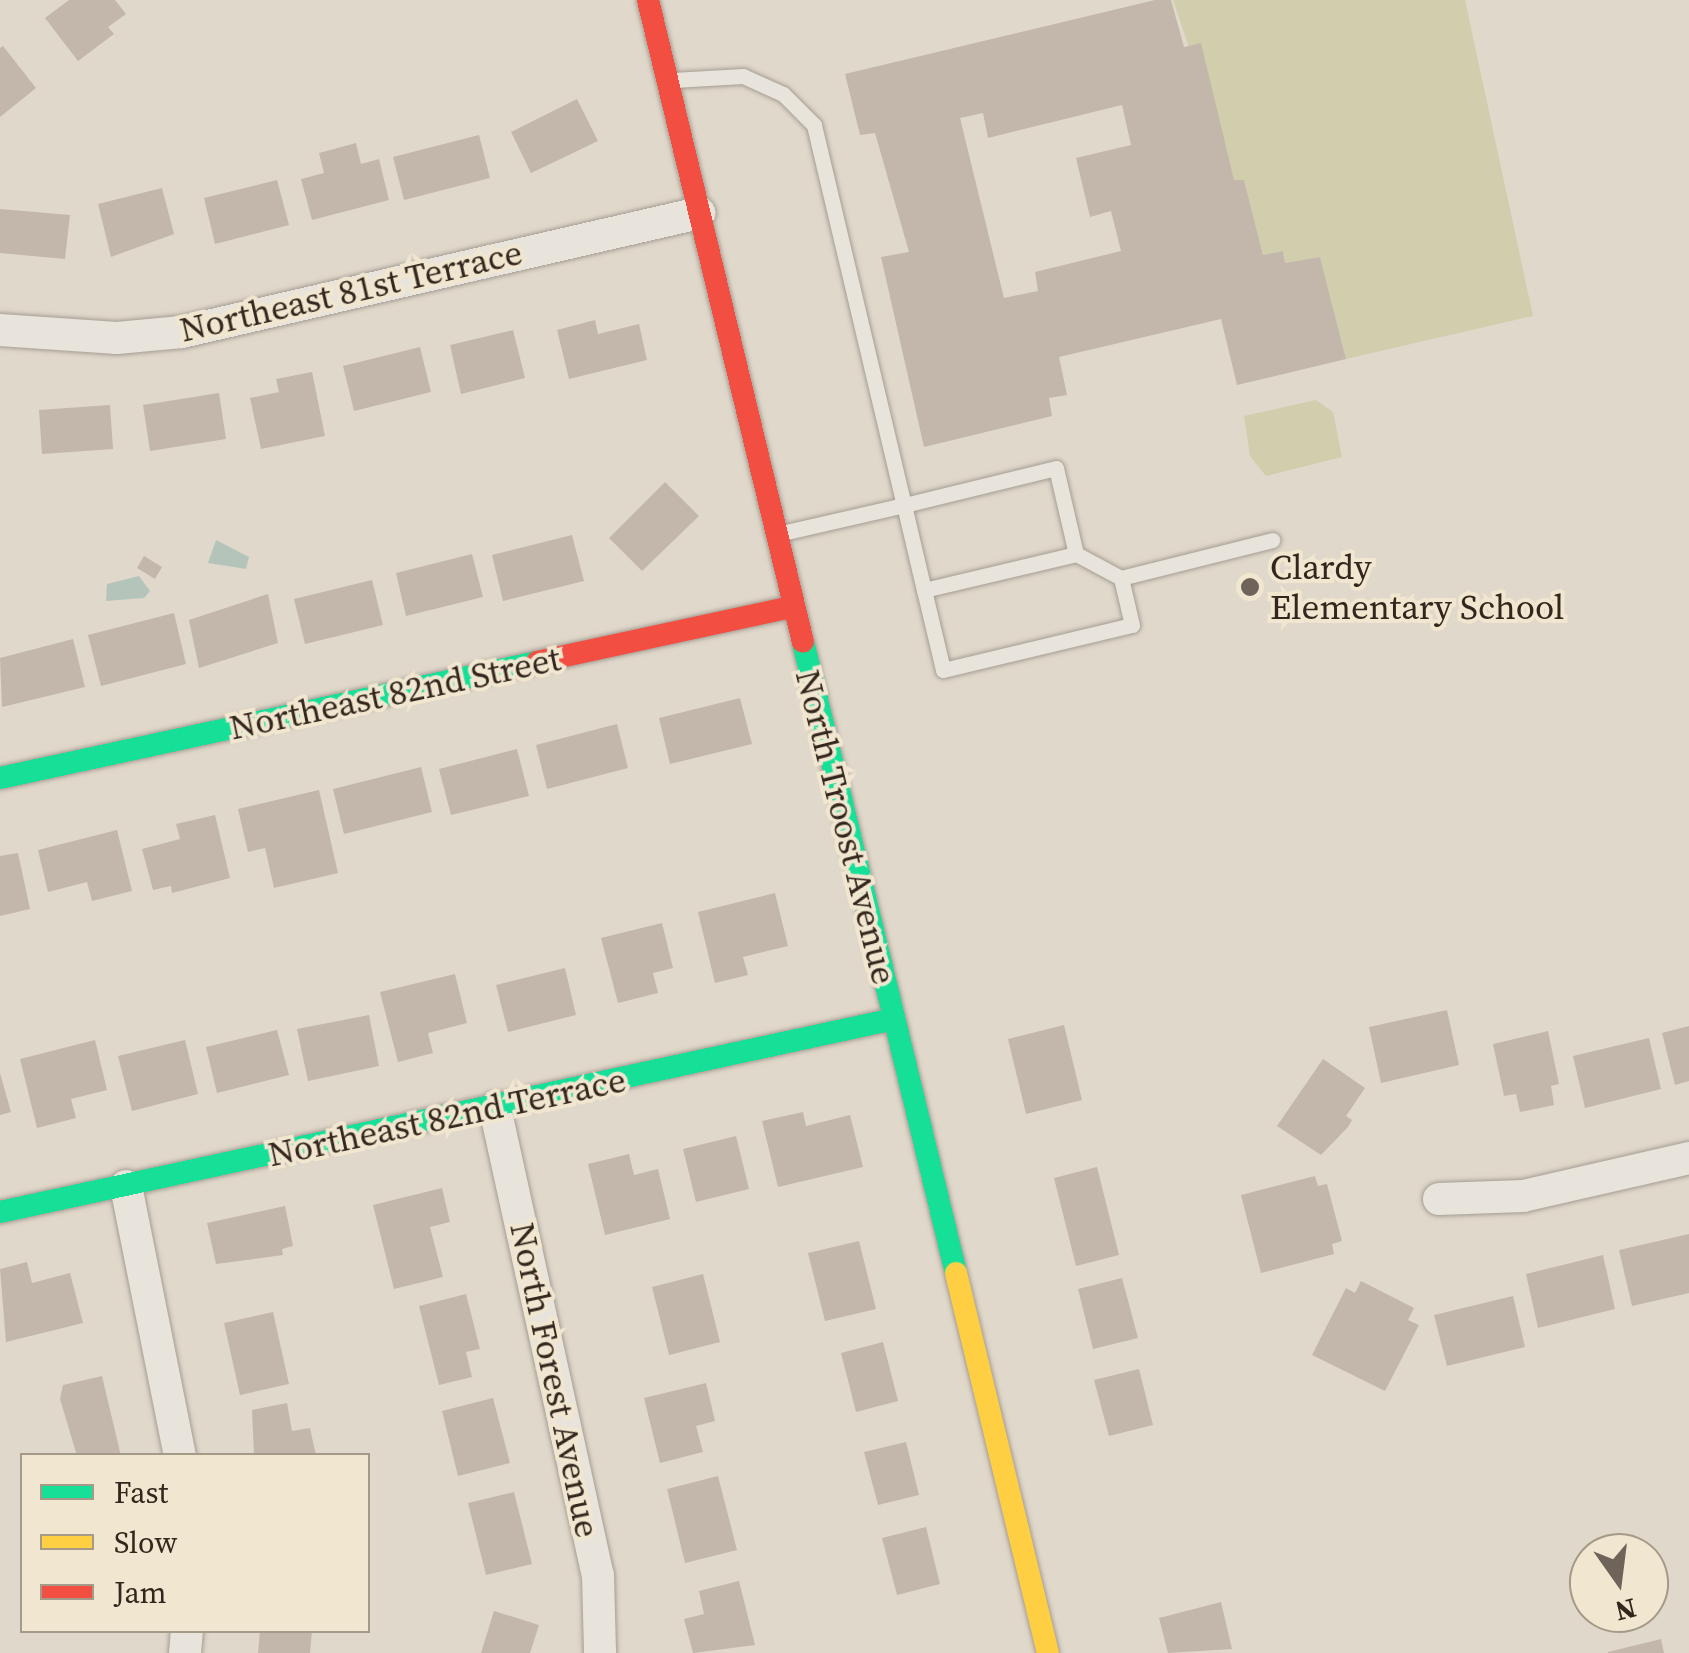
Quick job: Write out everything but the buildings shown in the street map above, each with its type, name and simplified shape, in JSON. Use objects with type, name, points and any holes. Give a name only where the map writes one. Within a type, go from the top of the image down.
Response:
[{"type":"street","name":"North Troost Avenue","points":[[648,0],[773,535],[1048,1653]]},
{"type":"street","name":"Northeast 81st Terrace","points":[[0,330],[117,338],[182,332],[699,214]]},
{"type":"street","name":"Northeast 82nd Street","points":[[0,778],[791,607]]},
{"type":"street","name":"Northeast 82nd Terrace","points":[[0,1212],[894,1019]]},
{"type":"street","name":"North Forest Avenue","points":[[495,1108],[598,1574],[600,1653]]},
{"type":"street","points":[[1438,1199],[1522,1196],[1689,1158]]},
{"type":"street","points":[[126,1186],[179,1453]]},
{"type":"lane","points":[[667,81],[743,76],[784,94],[814,125],[943,670],[1132,625],[1120,578]]},
{"type":"lane","points":[[773,535],[1056,468],[1076,554]]},
{"type":"lane","points":[[924,590],[1076,554],[1120,578],[1272,540]]},
{"type":"shaded area","points":[[1173,0],[1465,0],[1533,316],[1346,359],[1320,257],[1285,263],[1283,251],[1263,255],[1244,180],[1234,180]]},
{"type":"shaded area","points":[[1316,400],[1333,412],[1342,457],[1266,476],[1250,456],[1244,416]]},
{"type":"shaded area","points":[[216,540],[249,557],[246,569],[208,563]]},
{"type":"shaded area","points":[[139,576],[150,591],[144,598],[106,601],[107,584]]},
{"type":"traffic: fast","points":[[803,642],[956,1273]]},
{"type":"traffic: fast","points":[[0,778],[537,662]]},
{"type":"traffic: fast","points":[[0,1212],[894,1019]]},
{"type":"traffic: slow","points":[[956,1273],[1048,1653]]},
{"type":"traffic: jam","points":[[648,0],[803,642]]},
{"type":"traffic: jam","points":[[537,662],[791,607]]},
{"type":"place","name":"Clardy Elementary School","points":[[1250,587]]}]
